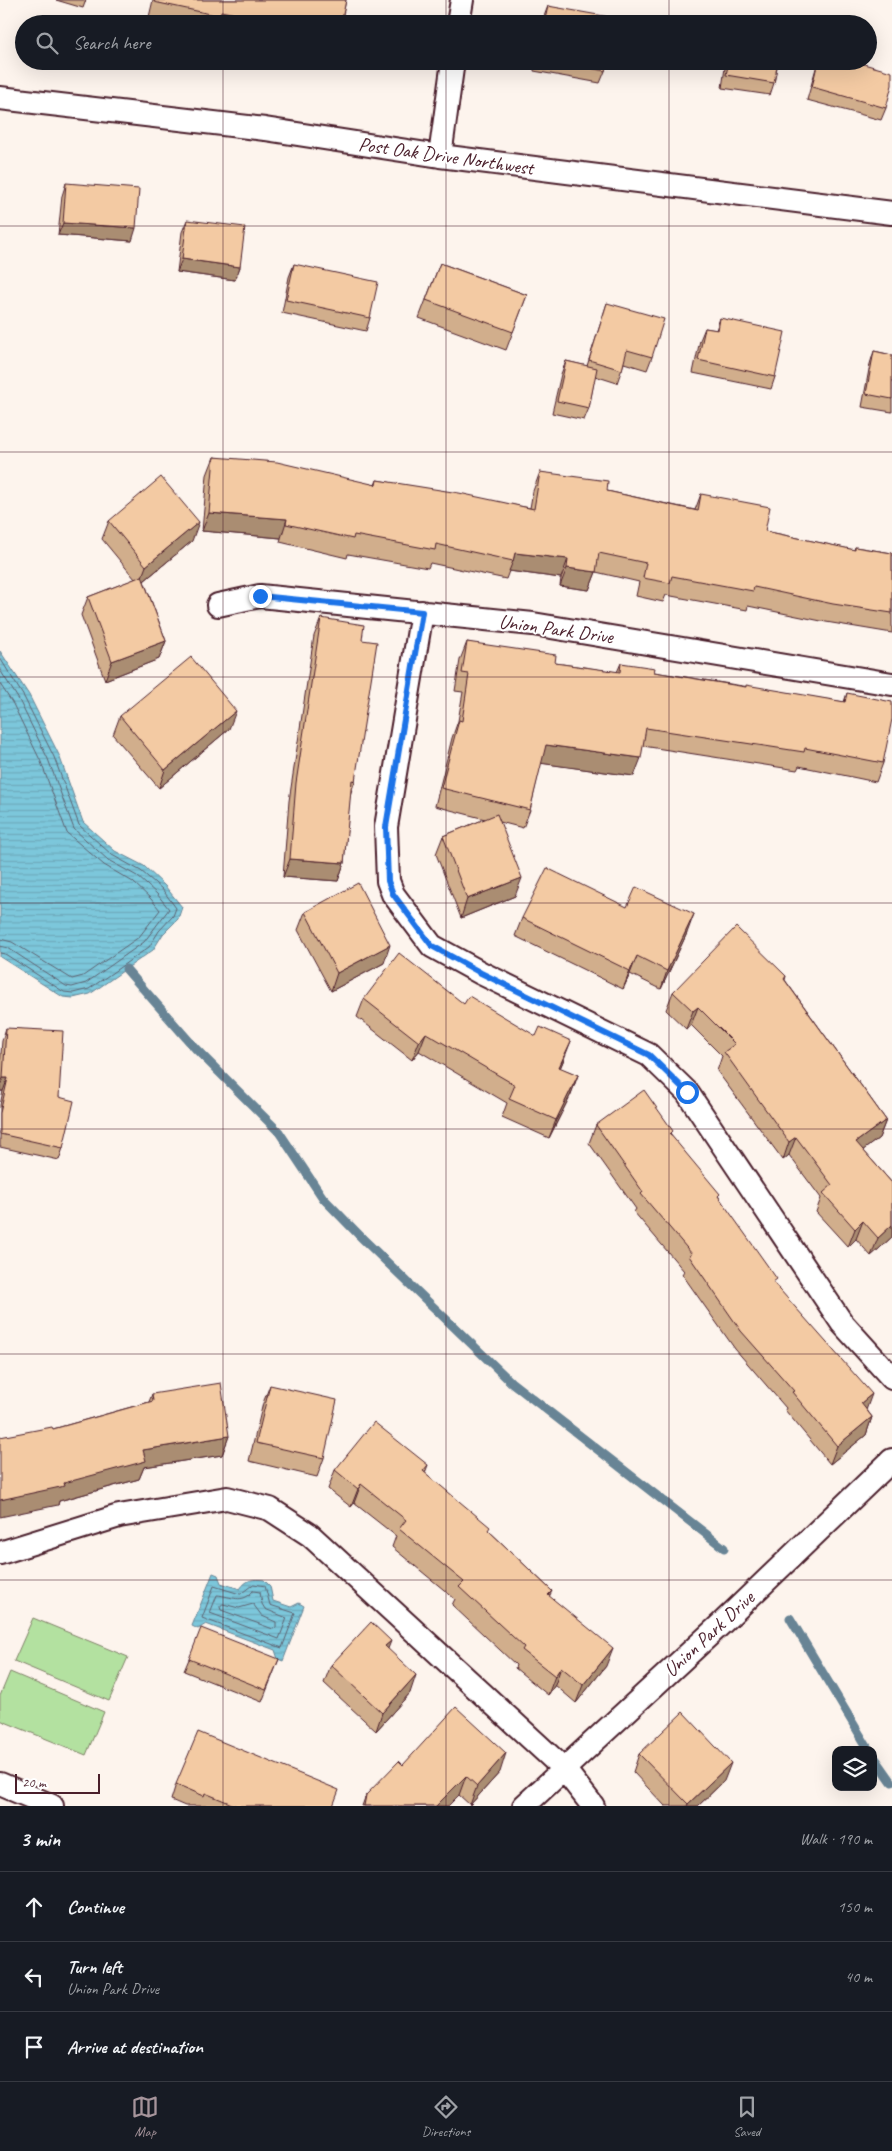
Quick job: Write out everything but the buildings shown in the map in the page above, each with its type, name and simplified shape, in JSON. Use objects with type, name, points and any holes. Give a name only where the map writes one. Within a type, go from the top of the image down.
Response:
[{"type":"street","points":[[460,15],[462,0]]},
{"type":"street","points":[[440,156],[452,70]]},
{"type":"street","name":"Post Oak Drive Northwest","points":[[0,98],[265,129],[440,156],[892,212]]},
{"type":"street","name":"Union Park Drive","points":[[218,605],[260,596],[534,624],[892,684]]},
{"type":"street","points":[[422,612],[386,827],[388,881],[393,894],[432,946],[481,973],[649,1055],[687,1092],[842,1323],[892,1378]]},
{"type":"street","name":"Union Park Drive","points":[[524,1806],[721,1624],[892,1460]]},
{"type":"street","points":[[0,1553],[129,1514],[227,1498],[270,1509],[310,1535],[564,1769],[593,1806]]},
{"type":"street","points":[[0,1784],[52,1806]]},
{"type":"green space","points":[[33,1618],[128,1657],[109,1701],[14,1661]]},
{"type":"green space","points":[[10,1672],[104,1712],[86,1755],[0,1720],[0,1696]]},
{"type":"water","points":[[0,651],[29,695],[59,755],[83,822],[115,851],[144,866],[165,886],[182,907],[178,919],[163,934],[153,950],[90,994],[73,998],[63,997],[0,957]]},
{"type":"water","points":[[213,1573],[218,1575],[221,1583],[240,1589],[250,1580],[264,1580],[270,1586],[273,1601],[291,1607],[299,1603],[304,1606],[283,1661],[278,1659],[275,1650],[206,1624],[198,1629],[192,1626]]},
{"type":"waterway","points":[[126,969],[196,1049],[279,1132],[323,1198],[363,1239],[511,1382],[724,1548]]},
{"type":"waterway","points":[[790,1618],[867,1746]]},
{"type":"waterway","points":[[877,1761],[892,1782]]},
{"type":"route","points":[[260,596],[422,612],[386,827],[388,881],[393,894],[432,946],[481,973],[649,1055],[687,1092]]}]
